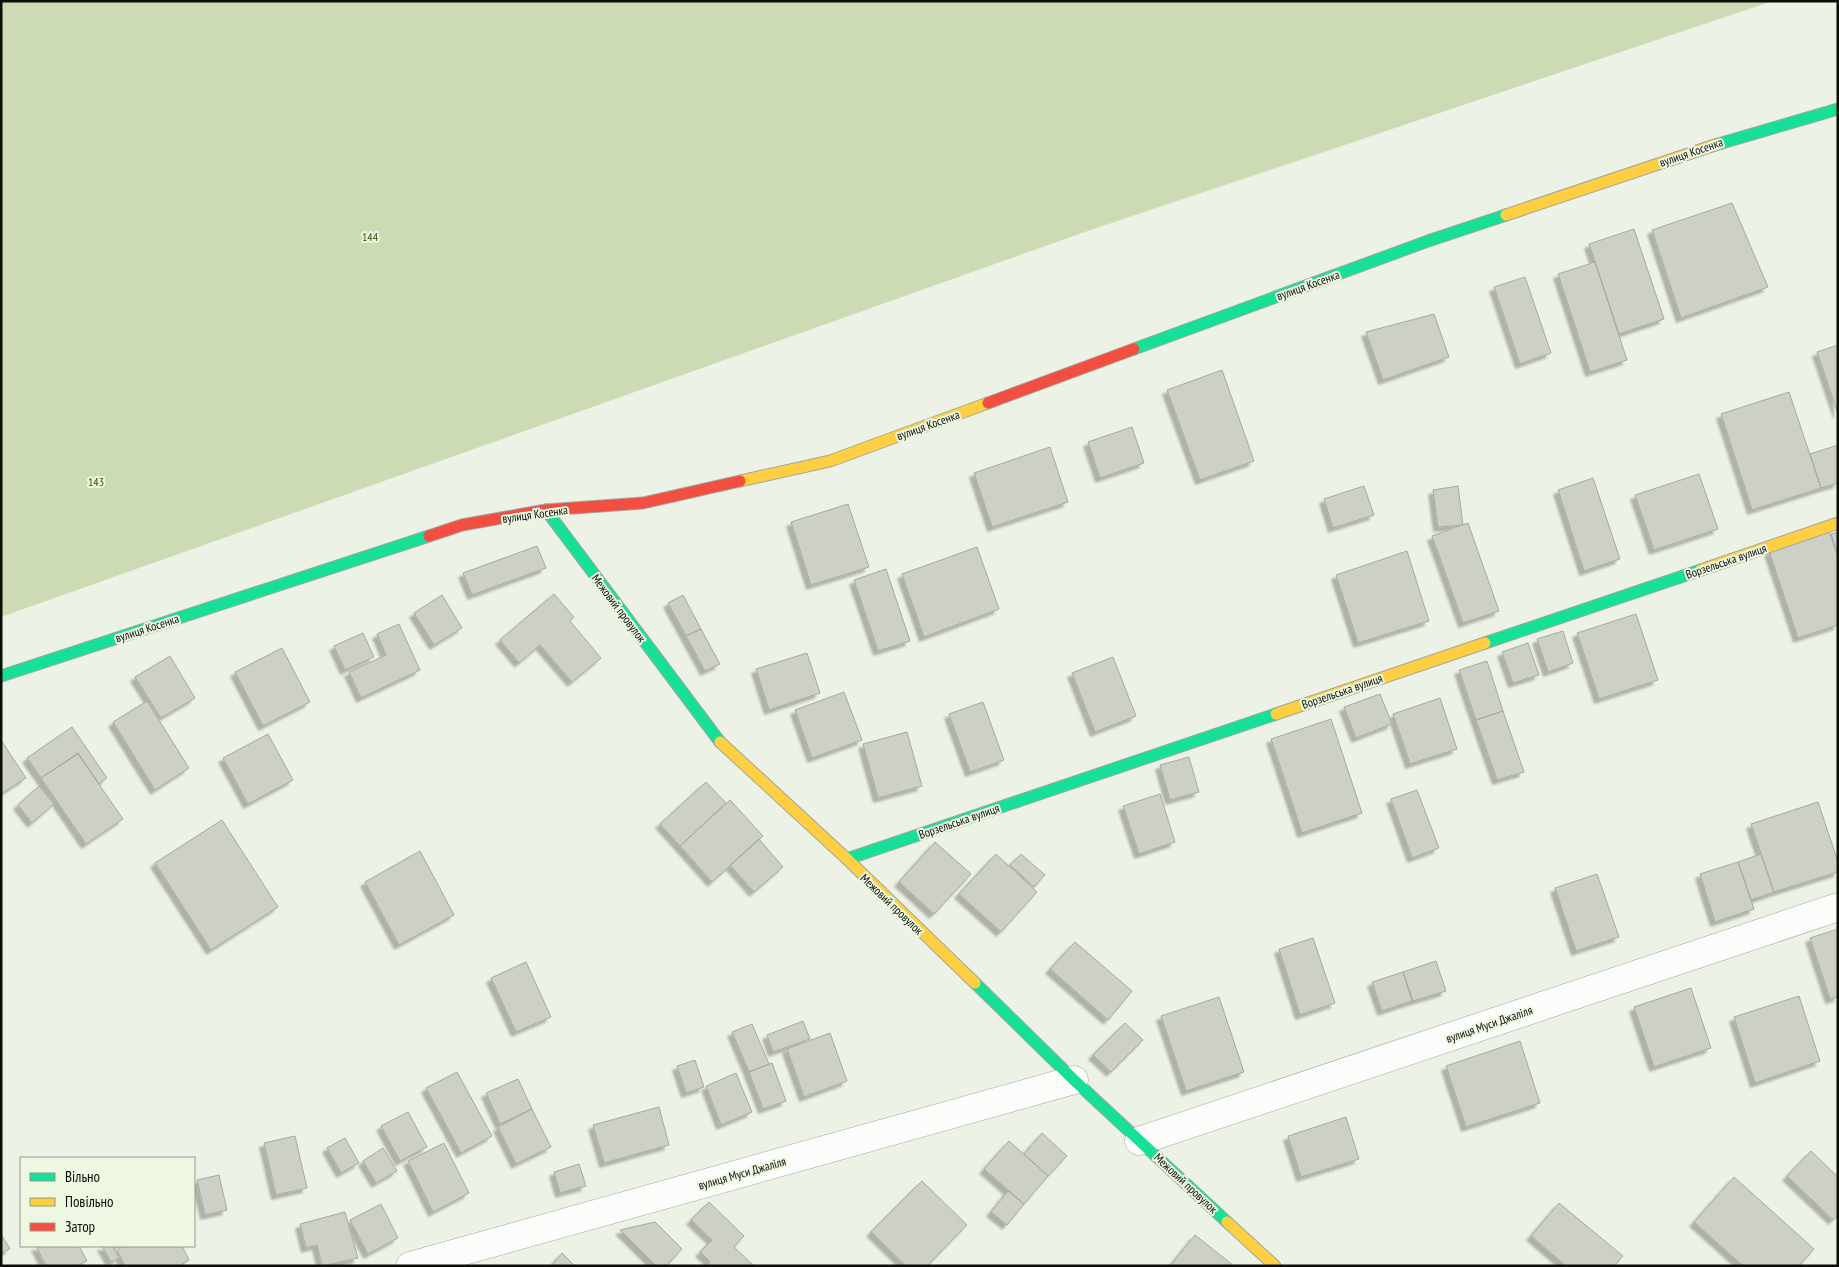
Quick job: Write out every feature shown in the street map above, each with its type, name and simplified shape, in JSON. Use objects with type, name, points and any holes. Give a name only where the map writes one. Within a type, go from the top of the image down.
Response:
[{"type":"street","name":"вулиця Косенка","points":[[1,676],[462,525],[546,510],[643,504],[830,461],[1428,241],[1741,136],[1838,109]]},
{"type":"street","name":"Межовий провулок","points":[[546,510],[717,739],[847,859],[1074,1080],[1275,1266]]},
{"type":"street","name":"Ворзельська вулиця","points":[[847,859],[1838,523]]},
{"type":"street","name":"вулиця Муси Джаліля","points":[[1139,1141],[1838,906]]},
{"type":"street","name":"вулиця Муси Джаліля","points":[[410,1266],[1074,1080]]},
{"type":"green space","name":"144","points":[[1,1],[1773,1],[1082,233],[1,617]]},
{"type":"building","points":[[1732,203],[1768,287],[1681,318],[1652,230]]},
{"type":"building","points":[[1634,229],[1664,319],[1619,334],[1589,244]]},
{"type":"building","points":[[1595,262],[1627,360],[1590,372],[1558,274]]},
{"type":"building","points":[[1525,277],[1551,353],[1520,364],[1494,287]]},
{"type":"building","points":[[1434,314],[1449,357],[1383,380],[1366,332]]},
{"type":"building","points":[[1838,345],[1838,414],[1817,352]]},
{"type":"building","points":[[1222,370],[1254,461],[1200,480],[1167,390]]},
{"type":"building","points":[[1789,392],[1821,488],[1752,510],[1721,414]]},
{"type":"building","points":[[1132,427],[1144,463],[1100,478],[1088,442]]},
{"type":"building","points":[[1838,445],[1838,483],[1821,488],[1810,454]]},
{"type":"building","points":[[1050,447],[1068,502],[992,527],[974,473]]},
{"type":"building","points":[[1699,474],[1718,529],[1654,550],[1635,495]]},
{"type":"building","points":[[1593,478],[1620,559],[1584,571],[1558,490]]},
{"type":"building","points":[[1364,486],[1374,515],[1333,528],[1324,499]]},
{"type":"building","points":[[1458,486],[1463,525],[1438,527],[1433,490]]},
{"type":"building","points":[[848,504],[869,567],[811,585],[791,522]]},
{"type":"building","points":[[1468,523],[1499,611],[1463,623],[1432,536]]},
{"type":"building","points":[[1829,531],[1838,557],[1838,625],[1798,638],[1769,551]]},
{"type":"building","points":[[1838,532],[1838,556],[1831,534]]},
{"type":"building","points":[[537,546],[546,568],[472,595],[463,573]]},
{"type":"building","points":[[977,547],[999,609],[924,637],[902,574]]},
{"type":"building","points":[[1407,551],[1429,621],[1358,643],[1336,575]]},
{"type":"building","points":[[886,569],[910,641],[878,651],[854,580]]},
{"type":"building","points":[[554,594],[574,617],[570,621],[601,658],[572,682],[540,645],[519,663],[500,640]]},
{"type":"building","points":[[442,595],[462,628],[434,645],[414,613]]},
{"type":"building","points":[[683,595],[701,629],[686,636],[668,603]]},
{"type":"building","points":[[1636,614],[1658,680],[1599,699],[1577,633]]},
{"type":"building","points":[[399,624],[420,670],[361,698],[349,672],[386,655],[377,634]]},
{"type":"building","points":[[701,629],[720,664],[705,671],[686,636]]},
{"type":"building","points":[[1563,631],[1573,663],[1548,672],[1537,639]]},
{"type":"building","points":[[363,633],[374,657],[345,670],[334,646]]},
{"type":"building","points":[[1528,643],[1539,675],[1513,683],[1502,652]]},
{"type":"building","points":[[282,648],[310,702],[263,726],[235,672]]},
{"type":"building","points":[[807,653],[820,693],[769,710],[756,669]]},
{"type":"building","points":[[170,656],[195,698],[161,718],[135,677]]},
{"type":"building","points":[[1113,657],[1136,716],[1095,732],[1072,673]]},
{"type":"building","points":[[1487,661],[1503,711],[1476,720],[1459,670]]},
{"type":"building","points":[[844,692],[862,740],[812,758],[795,710]]},
{"type":"building","points":[[1380,694],[1392,724],[1356,738],[1344,707]]},
{"type":"building","points":[[1440,698],[1457,749],[1410,764],[1393,714]]},
{"type":"building","points":[[147,701],[189,768],[155,790],[113,722]]},
{"type":"building","points":[[983,702],[1004,760],[970,772],[949,714]]},
{"type":"building","points":[[1503,711],[1524,772],[1497,780],[1476,720]]},
{"type":"building","points":[[1331,719],[1362,813],[1302,833],[1271,739]]},
{"type":"building","points":[[72,727],[107,778],[99,784],[78,753],[41,778],[27,758]]},
{"type":"building","points":[[907,732],[922,786],[878,798],[863,744]]},
{"type":"building","points":[[268,734],[293,780],[248,804],[223,758]]},
{"type":"building","points":[[1,740],[26,778],[1,794]]},
{"type":"building","points":[[78,754],[123,819],[86,844],[41,778]]},
{"type":"building","points":[[1189,757],[1199,792],[1170,800],[1160,765]]},
{"type":"building","points":[[706,782],[726,803],[680,846],[660,824]]},
{"type":"building","points":[[39,786],[54,804],[32,823],[18,805]]},
{"type":"building","points":[[1417,790],[1439,848],[1412,858],[1391,799]]},
{"type":"building","points":[[1160,794],[1175,842],[1139,854],[1123,806]]},
{"type":"building","points":[[730,800],[763,836],[712,882],[680,846]]},
{"type":"building","points":[[1818,802],[1838,862],[1838,872],[1774,892],[1751,824]]},
{"type":"building","points":[[222,820],[278,907],[211,950],[155,863]]},
{"type":"building","points":[[759,839],[783,867],[754,892],[730,865]]},
{"type":"building","points":[[935,842],[971,874],[934,914],[899,882]]},
{"type":"building","points":[[420,851],[454,915],[399,945],[365,882]]},
{"type":"building","points":[[996,854],[1037,892],[1001,932],[959,894]]},
{"type":"building","points":[[1021,854],[1045,875],[1034,887],[1010,865]]},
{"type":"building","points":[[1761,854],[1774,892],[1751,900],[1738,862]]},
{"type":"building","points":[[1738,862],[1754,909],[1715,922],[1700,874]]},
{"type":"building","points":[[1597,874],[1619,937],[1576,951],[1555,888]]},
{"type":"building","points":[[1838,929],[1838,997],[1830,999],[1810,938]]},
{"type":"building","points":[[1313,938],[1335,1003],[1300,1015],[1279,949]]},
{"type":"building","points":[[1075,942],[1132,991],[1108,1020],[1050,969]]},
{"type":"building","points":[[1436,961],[1446,991],[1413,1001],[1403,972]]},
{"type":"building","points":[[526,962],[551,1017],[516,1032],[491,978]]},
{"type":"building","points":[[1403,972],[1412,1001],[1382,1011],[1372,982]]},
{"type":"building","points":[[1691,988],[1711,1048],[1654,1067],[1634,1007]]},
{"type":"building","points":[[1799,996],[1820,1061],[1755,1083],[1734,1017]]},
{"type":"building","points":[[1219,997],[1244,1072],[1186,1091],[1161,1016]]},
{"type":"building","points":[[803,1021],[810,1039],[773,1052],[767,1035]]},
{"type":"building","points":[[1125,1023],[1143,1040],[1111,1072],[1093,1055]]},
{"type":"building","points":[[752,1024],[769,1064],[749,1072],[732,1032]]},
{"type":"building","points":[[830,1033],[847,1081],[804,1097],[787,1049]]},
{"type":"building","points":[[1520,1041],[1540,1103],[1466,1127],[1446,1066]]},
{"type":"building","points":[[695,1060],[704,1087],[686,1093],[677,1066]]},
{"type":"building","points":[[772,1063],[786,1101],[763,1109],[749,1072]]},
{"type":"building","points":[[457,1072],[492,1136],[461,1153],[426,1088]]},
{"type":"building","points":[[736,1073],[752,1112],[721,1125],[706,1086]]},
{"type":"building","points":[[518,1079],[532,1109],[500,1124],[486,1093]]},
{"type":"building","points":[[659,1107],[669,1145],[604,1163],[593,1125]]},
{"type":"building","points":[[532,1109],[551,1147],[516,1164],[498,1127]]},
{"type":"building","points":[[408,1112],[427,1147],[400,1161],[381,1126]]},
{"type":"building","points":[[1346,1117],[1359,1159],[1301,1177],[1288,1136]]},
{"type":"building","points":[[1042,1133],[1067,1156],[1048,1176],[1024,1154]]},
{"type":"building","points":[[295,1136],[307,1188],[276,1195],[264,1143]]},
{"type":"building","points":[[345,1138],[359,1163],[341,1173],[327,1148]]},
{"type":"building","points":[[1009,1141],[1048,1176],[1024,1204],[984,1169]]},
{"type":"building","points":[[444,1143],[469,1193],[433,1212],[408,1161]]},
{"type":"building","points":[[383,1148],[397,1171],[376,1183],[363,1161]]},
{"type":"building","points":[[1811,1151],[1838,1177],[1838,1215],[1833,1220],[1787,1176]]},
{"type":"building","points":[[579,1164],[586,1186],[560,1193],[554,1172]]},
{"type":"building","points":[[219,1175],[227,1210],[205,1215],[197,1180]]},
{"type":"building","points":[[1734,1177],[1814,1249],[1799,1266],[1743,1266],[1694,1222]]},
{"type":"building","points":[[922,1181],[967,1225],[927,1266],[906,1266],[871,1232]]},
{"type":"building","points":[[1008,1191],[1024,1204],[1007,1225],[991,1212]]},
{"type":"building","points":[[709,1202],[744,1236],[734,1247],[754,1266],[706,1266],[710,1262],[700,1252],[712,1240],[691,1220]]},
{"type":"building","points":[[1559,1203],[1623,1256],[1614,1266],[1566,1266],[1531,1236]]},
{"type":"building","points":[[381,1204],[398,1238],[368,1254],[350,1220]]},
{"type":"building","points":[[345,1212],[358,1258],[322,1266],[317,1245],[306,1248],[300,1224]]},
{"type":"building","points":[[655,1222],[682,1249],[666,1266],[656,1266],[620,1230]]},
{"type":"building","points":[[1,1234],[10,1249],[1,1253]]},
{"type":"building","points":[[1195,1235],[1234,1266],[1170,1266]]},
{"type":"building","points":[[36,1247],[80,1247],[87,1261],[77,1266],[46,1266]]},
{"type":"building","points":[[103,1247],[119,1247],[114,1249],[119,1258],[111,1262]]},
{"type":"building","points":[[122,1247],[182,1247],[189,1260],[179,1266],[125,1266],[117,1250]]},
{"type":"building","points":[[562,1253],[575,1266],[551,1266]]},
{"type":"traffic: fast","points":[[1715,145],[1838,109]]},
{"type":"traffic: fast","points":[[1134,349],[1428,241],[1506,215]]},
{"type":"traffic: fast","points":[[546,510],[720,742]]},
{"type":"traffic: fast","points":[[1,676],[429,536]]},
{"type":"traffic: fast","points":[[1485,643],[1701,570]]},
{"type":"traffic: fast","points":[[847,859],[1276,714]]},
{"type":"traffic: fast","points":[[975,983],[1074,1080],[1227,1222]]},
{"type":"traffic: slow","points":[[1506,215],[1715,145]]},
{"type":"traffic: slow","points":[[740,481],[830,461],[988,403]]},
{"type":"traffic: slow","points":[[1701,570],[1838,523]]},
{"type":"traffic: slow","points":[[1276,714],[1485,643]]},
{"type":"traffic: slow","points":[[720,742],[847,859],[975,983]]},
{"type":"traffic: slow","points":[[1227,1222],[1275,1266]]},
{"type":"traffic: jam","points":[[988,403],[1134,349]]},
{"type":"traffic: jam","points":[[429,536],[462,525],[546,510],[643,503],[740,481]]},
{"type":"park label","name":"143","points":[[96,481]]}]
